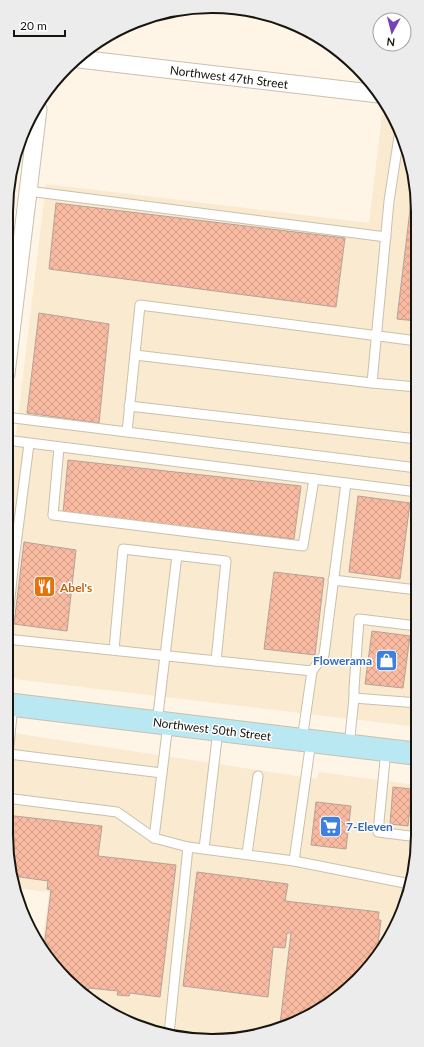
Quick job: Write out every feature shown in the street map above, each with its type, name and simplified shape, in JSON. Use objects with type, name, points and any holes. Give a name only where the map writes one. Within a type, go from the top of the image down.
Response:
[{"type":"main road","name":"Northwest 50th Street","points":[[13,705],[411,753]]},
{"type":"street","name":"Northwest 47th Street","points":[[84,60],[371,93]]},
{"type":"street","points":[[13,287],[28,191],[37,118]]},
{"type":"lane","points":[[372,382],[386,237],[398,143]]},
{"type":"lane","points":[[28,191],[386,237]]},
{"type":"lane","points":[[127,432],[140,306],[411,340]]},
{"type":"lane","points":[[135,355],[411,386]]},
{"type":"lane","points":[[129,406],[411,439]]},
{"type":"lane","points":[[13,418],[411,467]]},
{"type":"lane","points":[[13,441],[411,491]]},
{"type":"lane","points":[[13,570],[29,444]]},
{"type":"lane","points":[[59,447],[53,515],[304,546],[314,478]]},
{"type":"lane","points":[[294,861],[312,671],[324,656],[346,483]]},
{"type":"lane","points":[[114,650],[123,549],[226,561],[216,661]]},
{"type":"lane","points":[[154,838],[162,773],[165,656],[177,555]]},
{"type":"lane","points":[[333,580],[411,589]]},
{"type":"lane","points":[[349,746],[360,619],[411,625]]},
{"type":"lane","points":[[13,638],[165,656],[312,671]]},
{"type":"lane","points":[[354,698],[411,702]]},
{"type":"lane","points":[[204,849],[218,730]]},
{"type":"lane","points":[[386,750],[378,832],[411,836]]},
{"type":"lane","points":[[13,755],[162,773]]},
{"type":"lane","points":[[248,854],[258,776]]},
{"type":"lane","points":[[13,799],[117,812],[154,838],[188,847],[294,861],[405,883]]},
{"type":"lane","points":[[169,1029],[188,847]]},
{"type":"shaded area","points":[[382,115],[385,116],[396,136],[404,160],[411,199],[411,726],[13,679],[13,460],[46,184],[369,223]]},
{"type":"shaded area","points":[[13,733],[317,779],[319,772],[411,784],[411,848],[407,874],[396,911],[377,946],[353,976],[333,993],[312,1007],[288,1019],[264,1027],[225,1034],[199,1034],[160,1027],[136,1019],[112,1007],[91,993],[71,976],[54,956],[43,939],[49,892],[21,889],[17,874],[13,848]]},
{"type":"building","points":[[411,201],[411,320],[397,319]]},
{"type":"building","points":[[56,203],[345,238],[336,307],[49,269]]},
{"type":"building","points":[[39,313],[109,324],[99,423],[27,413]]},
{"type":"building","points":[[68,460],[301,486],[294,539],[63,513]]},
{"type":"building","points":[[358,496],[410,503],[400,579],[349,572]]},
{"type":"building","name":"Abel's","points":[[24,542],[76,550],[67,631],[14,624]]},
{"type":"building","points":[[274,572],[324,578],[315,655],[264,649]]},
{"type":"building","name":"Flowerama","points":[[372,631],[410,636],[403,688],[365,684]]},
{"type":"building","points":[[393,787],[411,789],[408,826],[390,824]]},
{"type":"building","name":"7-Eleven","points":[[316,802],[351,806],[346,849],[311,845]]},
{"type":"building","points":[[13,816],[102,826],[98,856],[176,865],[160,997],[130,993],[129,996],[117,995],[118,991],[89,988],[88,991],[71,976],[45,942],[51,890],[47,889],[48,881],[18,877],[13,848]]},
{"type":"building","points":[[197,872],[288,884],[285,901],[379,912],[378,920],[381,920],[378,944],[362,966],[333,993],[312,1007],[288,1019],[280,1022],[291,933],[287,933],[285,948],[273,947],[268,997],[183,986]]},
{"type":"place","name":"Abel's","points":[[45,587]]},
{"type":"place","name":"Flowerama","points":[[387,660]]},
{"type":"place","name":"7-Eleven","points":[[331,826]]}]
